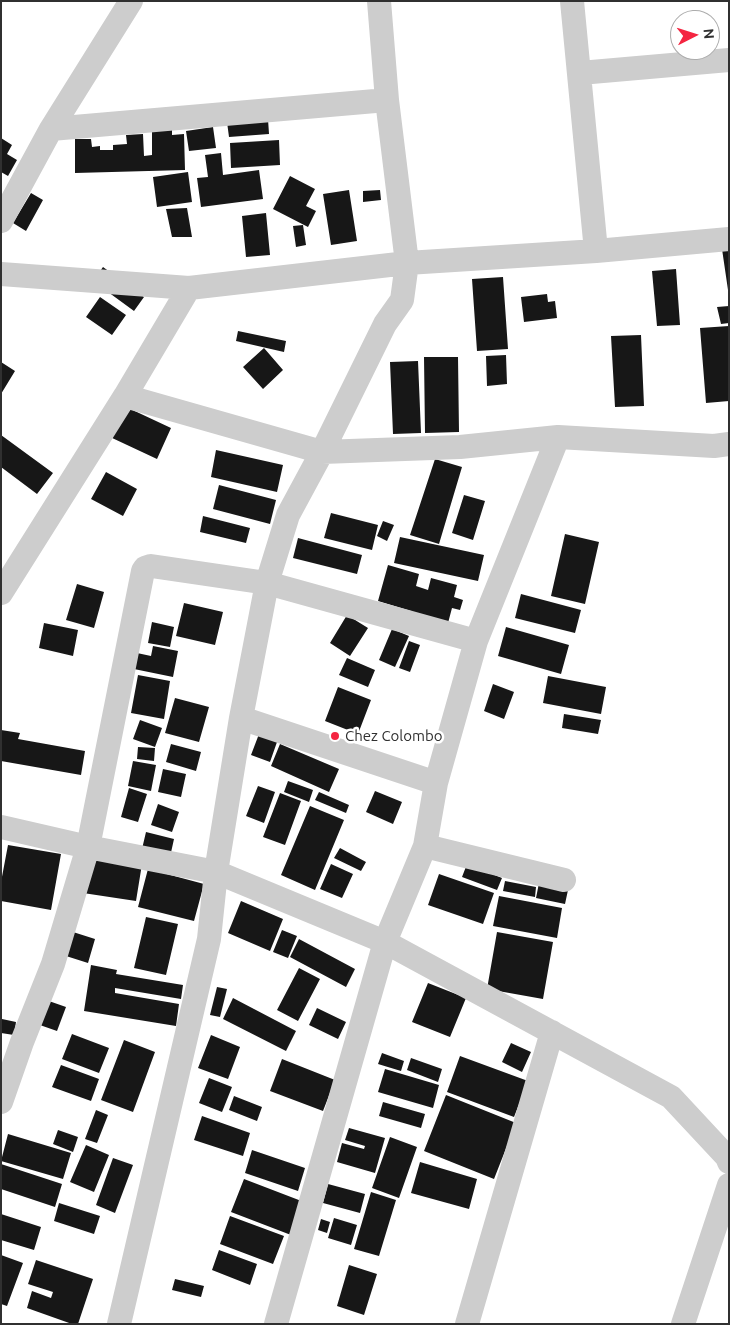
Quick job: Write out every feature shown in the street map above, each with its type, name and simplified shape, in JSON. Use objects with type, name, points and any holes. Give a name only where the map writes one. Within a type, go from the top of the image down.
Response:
[{"type":"street","points":[[1,221],[51,129],[131,1]]},
{"type":"street","points":[[119,1324],[209,939],[216,872],[241,718],[267,582],[288,515],[322,452],[385,324],[402,300],[407,263],[388,100],[379,1]]},
{"type":"street","points":[[572,1],[596,251]]},
{"type":"street","points":[[580,73],[729,60]]},
{"type":"street","points":[[51,129],[388,100]]},
{"type":"street","points":[[1,274],[189,288],[407,263],[596,251],[729,239]]},
{"type":"street","points":[[1,593],[126,396],[189,288]]},
{"type":"street","points":[[126,396],[322,452],[460,447],[558,437],[714,446],[729,444]]},
{"type":"street","points":[[276,1324],[385,942],[425,846],[436,783],[476,641],[558,437]]},
{"type":"street","points":[[1,1102],[22,1042],[54,964],[88,847],[143,571],[151,566],[267,582],[476,641]]},
{"type":"street","points":[[241,718],[436,783]]},
{"type":"street","points":[[1,827],[88,847],[216,872],[385,942],[671,1097],[729,1162]]},
{"type":"street","points":[[425,846],[564,880]]},
{"type":"street","points":[[467,1324],[552,1032]]},
{"type":"street","points":[[683,1324],[729,1185]]},
{"type":"building","points":[[268,119],[269,134],[229,137],[227,122]]},
{"type":"building","points":[[213,127],[216,148],[189,151],[186,131]]},
{"type":"building","points":[[152,130],[172,130],[172,135],[184,134],[185,170],[75,173],[75,139],[91,139],[92,147],[100,146],[100,150],[113,150],[113,145],[127,144],[126,135],[143,134],[144,156],[152,155]]},
{"type":"building","points":[[1,138],[12,145],[7,154],[17,160],[8,176],[1,172]]},
{"type":"building","points":[[279,140],[280,165],[231,168],[230,143]]},
{"type":"building","points":[[221,153],[223,175],[259,170],[263,199],[201,207],[197,178],[208,177],[205,155]]},
{"type":"building","points":[[188,172],[192,202],[157,207],[153,177]]},
{"type":"building","points":[[290,176],[315,189],[306,206],[316,211],[308,227],[273,209]]},
{"type":"building","points":[[349,190],[357,241],[331,245],[323,194]]},
{"type":"building","points":[[380,190],[381,200],[363,202],[363,191]]},
{"type":"building","points":[[31,193],[43,200],[26,231],[13,223]]},
{"type":"building","points":[[187,208],[192,237],[172,237],[166,209]]},
{"type":"building","points":[[266,213],[270,255],[246,257],[242,216]]},
{"type":"building","points":[[303,225],[306,245],[296,247],[293,226]]},
{"type":"building","points":[[729,248],[729,289],[728,290],[722,249]]},
{"type":"building","points":[[103,267],[144,297],[134,311],[93,281]]},
{"type":"building","points":[[676,269],[680,325],[657,326],[652,271]]},
{"type":"building","points":[[503,277],[508,349],[477,351],[472,279]]},
{"type":"building","points":[[547,294],[548,302],[555,301],[557,318],[524,322],[521,297]]},
{"type":"building","points":[[100,297],[126,315],[112,335],[86,317]]},
{"type":"building","points":[[729,306],[729,323],[721,324],[717,307]]},
{"type":"building","points":[[729,326],[729,401],[706,403],[700,328]]},
{"type":"building","points":[[238,331],[286,341],[284,352],[236,341]]},
{"type":"building","points":[[641,335],[644,406],[615,407],[611,336]]},
{"type":"building","points":[[264,348],[283,370],[263,389],[243,367]]},
{"type":"building","points":[[506,355],[507,384],[487,386],[486,356]]},
{"type":"building","points":[[424,357],[458,357],[459,432],[425,433]]},
{"type":"building","points":[[418,361],[421,433],[393,434],[390,362]]},
{"type":"building","points":[[1,362],[15,371],[1,394]]},
{"type":"building","points":[[124,406],[171,428],[157,459],[110,437]]},
{"type":"building","points":[[1,435],[53,473],[37,494],[1,467]]},
{"type":"building","points":[[216,450],[283,465],[277,492],[211,477]]},
{"type":"building","points":[[435,459],[462,467],[439,544],[410,535]]},
{"type":"building","points":[[106,472],[137,489],[123,516],[91,499]]},
{"type":"building","points":[[219,485],[276,500],[270,524],[213,509]]},
{"type":"building","points":[[464,495],[485,501],[473,540],[452,533]]},
{"type":"building","points":[[331,513],[378,525],[372,550],[324,538]]},
{"type":"building","points":[[203,516],[250,528],[246,543],[200,532]]},
{"type":"building","points":[[383,521],[394,525],[387,541],[377,536]]},
{"type":"building","points":[[565,534],[599,542],[585,604],[551,596]]},
{"type":"building","points":[[400,537],[484,555],[478,581],[394,563]]},
{"type":"building","points":[[298,538],[362,555],[357,574],[293,558]]},
{"type":"building","points":[[388,565],[419,574],[416,586],[428,590],[431,578],[457,585],[454,597],[463,600],[460,610],[452,608],[448,623],[410,613],[411,611],[378,601]]},
{"type":"building","points":[[77,584],[104,592],[94,628],[66,620]]},
{"type":"building","points":[[521,594],[581,610],[575,633],[515,618]]},
{"type":"building","points":[[184,603],[223,612],[215,645],[176,636]]},
{"type":"building","points":[[347,615],[368,628],[350,656],[330,643]]},
{"type":"building","points":[[152,622],[174,627],[170,647],[148,643]]},
{"type":"building","points":[[44,623],[78,630],[73,656],[39,648]]},
{"type":"building","points":[[506,627],[569,645],[561,674],[498,656]]},
{"type":"building","points":[[392,629],[409,636],[395,667],[379,660]]},
{"type":"building","points":[[409,641],[420,645],[410,672],[399,668]]},
{"type":"building","points":[[153,646],[178,651],[173,677],[134,669],[137,653],[151,656]]},
{"type":"building","points":[[347,658],[375,670],[368,687],[339,675]]},
{"type":"building","points":[[138,675],[170,681],[164,719],[131,713]]},
{"type":"building","points":[[548,676],[606,687],[601,714],[543,703]]},
{"type":"building","points":[[493,684],[514,692],[504,719],[484,711]]},
{"type":"building","points":[[338,687],[371,700],[358,734],[325,721]]},
{"type":"building","points":[[175,698],[209,707],[199,742],[165,733]]},
{"type":"building","points":[[564,714],[601,720],[598,734],[562,728]]},
{"type":"building","points":[[140,720],[162,728],[155,747],[133,739]]},
{"type":"building","points":[[1,730],[20,733],[18,739],[85,751],[81,775],[1,761]]},
{"type":"building","points":[[259,734],[277,742],[270,762],[251,755]]},
{"type":"building","points":[[171,744],[201,752],[196,771],[166,762]]},
{"type":"building","points":[[280,744],[339,769],[329,792],[271,766]]},
{"type":"building","points":[[138,747],[155,748],[154,761],[137,759]]},
{"type":"building","points":[[133,761],[156,765],[151,791],[128,786]]},
{"type":"building","points":[[163,769],[186,774],[181,797],[158,792]]},
{"type":"building","points":[[288,781],[313,790],[309,802],[284,792]]},
{"type":"building","points":[[258,786],[275,792],[264,823],[246,816]]},
{"type":"building","points":[[129,788],[147,794],[138,822],[121,817]]},
{"type":"building","points":[[375,791],[402,802],[393,824],[366,812]]},
{"type":"building","points":[[319,792],[349,805],[346,813],[315,800]]},
{"type":"building","points":[[280,793],[301,801],[285,845],[263,837]]},
{"type":"building","points":[[158,804],[179,812],[172,832],[151,825]]},
{"type":"building","points":[[310,806],[344,820],[315,890],[281,875]]},
{"type":"building","points":[[146,832],[174,839],[170,857],[142,849]]},
{"type":"building","points":[[8,845],[61,854],[51,910],[1,901],[1,882]]},
{"type":"building","points":[[340,848],[366,862],[361,871],[334,858]]},
{"type":"building","points":[[88,857],[142,864],[136,901],[83,893]]},
{"type":"building","points":[[331,864],[353,874],[342,898],[320,889]]},
{"type":"building","points":[[467,864],[502,878],[497,890],[462,877]]},
{"type":"building","points":[[148,869],[204,884],[194,921],[138,907]]},
{"type":"building","points":[[439,874],[494,893],[483,924],[428,905]]},
{"type":"building","points":[[505,881],[536,887],[535,897],[503,891]]},
{"type":"building","points":[[539,883],[568,890],[565,904],[536,898]]},
{"type":"building","points":[[499,896],[562,908],[557,938],[493,926]]},
{"type":"building","points":[[241,901],[283,919],[270,951],[228,933]]},
{"type":"building","points":[[146,917],[178,924],[166,975],[134,968]]},
{"type":"building","points":[[282,930],[297,936],[288,958],[273,952]]},
{"type":"building","points":[[73,932],[95,939],[88,963],[66,956]]},
{"type":"building","points":[[497,932],[553,942],[543,999],[487,989]]},
{"type":"building","points":[[299,939],[355,969],[346,987],[290,957]]},
{"type":"building","points":[[91,965],[117,970],[116,974],[183,985],[181,999],[115,988],[115,993],[179,1004],[176,1026],[84,1011]]},
{"type":"building","points":[[299,968],[320,979],[298,1021],[277,1010]]},
{"type":"building","points":[[428,983],[466,998],[450,1037],[412,1022]]},
{"type":"building","points":[[217,987],[227,989],[220,1017],[210,1015]]},
{"type":"building","points":[[233,998],[296,1031],[286,1051],[223,1019]]},
{"type":"building","points":[[46,1000],[66,1007],[57,1031],[37,1024]]},
{"type":"building","points":[[317,1008],[346,1022],[338,1039],[309,1025]]},
{"type":"building","points":[[2,1019],[16,1022],[14,1035],[1,1033]]},
{"type":"building","points":[[72,1034],[109,1048],[99,1073],[62,1059]]},
{"type":"building","points":[[211,1035],[240,1047],[228,1079],[198,1068]]},
{"type":"building","points":[[124,1040],[155,1052],[133,1112],[101,1100]]},
{"type":"building","points":[[511,1043],[531,1052],[522,1072],[502,1062]]},
{"type":"building","points":[[382,1053],[404,1061],[401,1071],[378,1064]]},
{"type":"building","points":[[460,1056],[528,1081],[514,1117],[447,1092]]},
{"type":"building","points":[[411,1058],[442,1069],[438,1082],[407,1070]]},
{"type":"building","points":[[282,1059],[335,1080],[323,1111],[270,1091]]},
{"type":"building","points":[[61,1065],[99,1079],[91,1101],[52,1087]]},
{"type":"building","points":[[385,1069],[439,1085],[433,1108],[378,1092]]},
{"type":"building","points":[[209,1078],[232,1087],[222,1112],[199,1103]]},
{"type":"building","points":[[446,1095],[516,1123],[494,1179],[424,1151]]},
{"type":"building","points":[[234,1096],[262,1107],[257,1121],[229,1110]]},
{"type":"building","points":[[383,1102],[425,1114],[421,1128],[379,1116]]},
{"type":"building","points":[[96,1110],[108,1115],[97,1143],[85,1139]]},
{"type":"building","points":[[202,1116],[250,1133],[243,1156],[194,1140]]},
{"type":"building","points":[[349,1128],[385,1138],[375,1173],[337,1162],[342,1143],[364,1149],[365,1146],[345,1140]]},
{"type":"building","points":[[58,1130],[78,1137],[73,1152],[53,1144]]},
{"type":"building","points":[[8,1134],[71,1153],[63,1179],[1,1161]]},
{"type":"building","points":[[390,1137],[417,1147],[399,1198],[372,1188]]},
{"type":"building","points":[[86,1145],[109,1155],[94,1192],[70,1182]]},
{"type":"building","points":[[252,1150],[305,1168],[298,1191],[245,1173]]},
{"type":"building","points":[[113,1158],[133,1165],[115,1213],[96,1205]]},
{"type":"building","points":[[420,1162],[477,1179],[469,1209],[411,1193]]},
{"type":"building","points":[[1,1164],[62,1184],[55,1207],[1,1189]]},
{"type":"building","points":[[244,1179],[304,1202],[291,1235],[231,1212]]},
{"type":"building","points":[[328,1184],[365,1194],[360,1213],[323,1203]]},
{"type":"building","points":[[371,1192],[396,1200],[379,1256],[354,1249]]},
{"type":"building","points":[[59,1203],[100,1216],[94,1234],[54,1221]]},
{"type":"building","points":[[1,1214],[41,1227],[34,1250],[1,1240]]},
{"type":"building","points":[[230,1216],[284,1236],[273,1264],[220,1244]]},
{"type":"building","points":[[334,1218],[357,1225],[351,1245],[328,1238]]},
{"type":"building","points":[[321,1219],[330,1222],[327,1233],[318,1230]]},
{"type":"building","points":[[219,1250],[257,1264],[250,1285],[212,1270]]},
{"type":"building","points":[[1,1255],[23,1263],[7,1306],[1,1304]]},
{"type":"building","points":[[36,1260],[93,1279],[78,1324],[72,1324],[27,1308],[32,1291],[51,1298],[53,1292],[28,1284]]},
{"type":"building","points":[[349,1265],[377,1274],[364,1315],[337,1306]]},
{"type":"building","points":[[175,1279],[204,1286],[201,1297],[172,1290]]},
{"type":"place","name":"Chez Colombo","points":[[335,736]]}]
